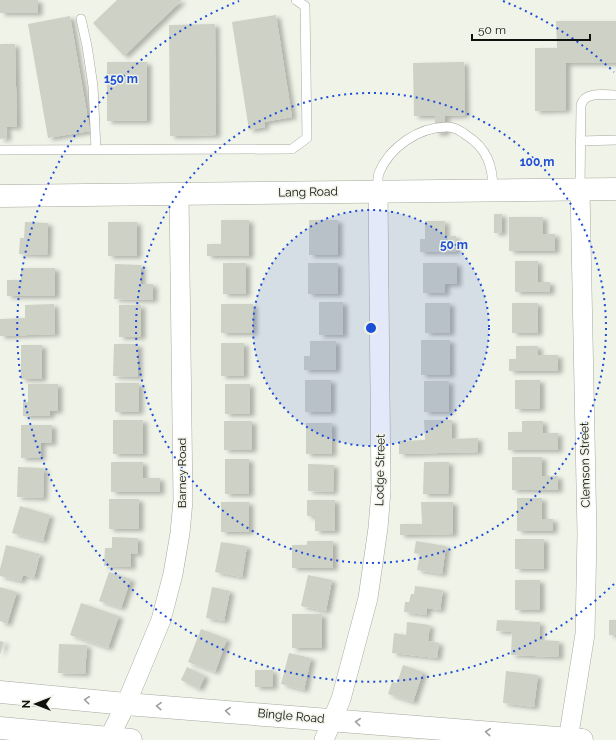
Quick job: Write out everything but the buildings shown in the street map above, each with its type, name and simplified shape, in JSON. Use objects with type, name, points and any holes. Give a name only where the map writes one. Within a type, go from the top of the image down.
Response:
[{"type":"main road","name":"Lang Road","points":[[0,196],[616,189]]},
{"type":"main road","name":"Bingle Road","points":[[0,692],[126,704],[573,740]]},
{"type":"main road","points":[[0,728],[131,740]]},
{"type":"street","name":"Clemson Street","points":[[573,740],[585,634],[587,534],[580,189]]},
{"type":"street","name":"Lodge Street","points":[[324,740],[341,699],[368,598],[378,528],[381,484],[378,192]]},
{"type":"street","name":"Barney Road","points":[[109,739],[126,704],[161,620],[173,574],[180,533],[183,501],[179,194]]},
{"type":"lane","points":[[0,150],[292,149],[307,138],[305,6],[296,0]]},
{"type":"lane","points":[[81,19],[93,86],[96,150]]},
{"type":"lane","points":[[580,189],[582,101],[589,96],[616,95]]},
{"type":"lane","points":[[378,192],[378,175],[387,159],[399,146],[424,131],[448,127],[461,131],[473,139],[483,150],[489,162],[493,176],[493,190]]},
{"type":"lane","points":[[580,141],[616,140]]}]
